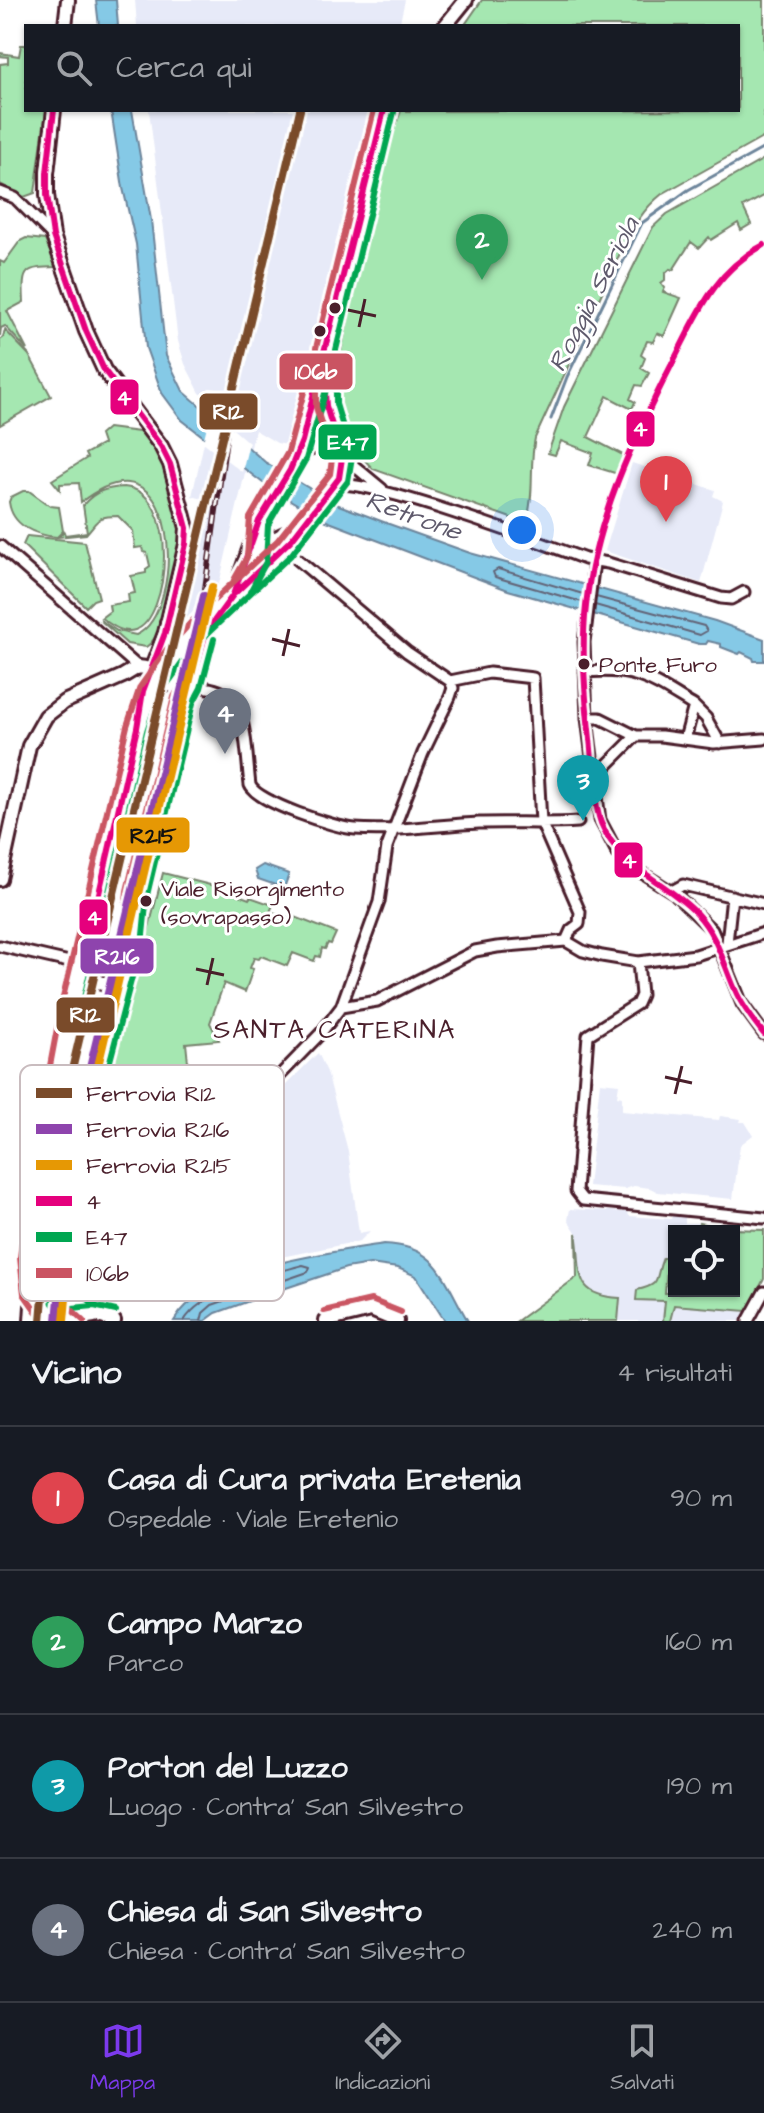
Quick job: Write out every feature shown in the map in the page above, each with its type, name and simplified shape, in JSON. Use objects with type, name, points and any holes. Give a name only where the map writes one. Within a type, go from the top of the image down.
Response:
[{"type":"main road","points":[[65,24],[68,0]]},
{"type":"main road","points":[[447,24],[466,0]]},
{"type":"main road","points":[[54,112],[47,173],[53,236],[96,355],[117,390],[161,446],[179,491],[187,528],[169,626],[143,691],[60,1065]]},
{"type":"main road","points":[[86,950],[100,967],[113,965],[119,958],[184,699],[206,632],[230,598],[257,526],[297,456],[384,112]]},
{"type":"main road","points":[[0,879],[29,746],[46,716],[64,702],[123,676],[150,670],[175,656],[201,626],[284,548],[332,488],[341,469],[340,452],[326,406],[326,349]]},
{"type":"main road","points":[[297,456],[315,446],[340,452]]},
{"type":"main road","points":[[257,526],[271,538],[285,535],[302,523]]},
{"type":"main road","points":[[244,584],[256,562],[257,526]]},
{"type":"main road","points":[[169,626],[182,634],[201,626]]},
{"type":"main road","points":[[169,626],[184,699]]},
{"type":"main road","points":[[150,670],[172,684],[184,699]]},
{"type":"main road","points":[[137,728],[149,692],[150,670]]},
{"type":"main road","points":[[123,676],[143,691]]},
{"type":"main road","points":[[98,1065],[133,932],[137,893]]},
{"type":"main road","points":[[72,1004],[91,996],[97,997],[104,1008],[95,1065]]},
{"type":"main road","points":[[31,1321],[32,1301]]},
{"type":"main road","points":[[74,1301],[90,1313],[114,1321]]},
{"type":"main road","points":[[326,1321],[371,1310],[397,1321]]},
{"type":"main road","points":[[50,1318],[67,1320],[90,1313]]},
{"type":"street","points":[[0,192],[15,198],[53,236]]},
{"type":"street","points":[[340,452],[384,491]]},
{"type":"street","points":[[332,488],[348,483],[384,491],[594,561],[721,598],[731,599],[744,592]]},
{"type":"street","points":[[0,546],[150,670]]},
{"type":"street","points":[[284,548],[407,652],[450,681],[453,688],[423,753],[387,847],[379,902],[341,1007],[284,1071]]},
{"type":"street","points":[[594,561],[587,614],[585,672],[587,718],[600,820],[612,844],[628,864],[672,891],[712,930],[723,945],[742,1004],[764,1034]]},
{"type":"street","points":[[585,672],[603,670],[641,674],[694,706],[706,718],[720,743]]},
{"type":"street","points":[[450,681],[489,673],[533,678],[541,822],[580,912],[579,924],[571,930],[566,941]]},
{"type":"street","points":[[191,685],[219,691],[235,703],[242,720],[253,793],[271,803],[352,829],[600,820]]},
{"type":"street","points":[[685,739],[694,706]]},
{"type":"street","points":[[587,718],[600,718],[636,736],[720,743],[764,739]]},
{"type":"street","points":[[594,775],[636,736]]},
{"type":"street","points":[[672,891],[683,885],[764,904]]},
{"type":"street","points":[[723,945],[732,896]]},
{"type":"street","points":[[341,1007],[377,1001],[475,951],[566,941],[583,951],[638,962],[696,955],[764,933]]},
{"type":"street","points":[[0,946],[82,965]]},
{"type":"street","points":[[638,962],[641,995],[637,1004],[588,1035],[576,1191],[583,1200],[764,1218]]},
{"type":"street","points":[[748,1321],[764,1292]]},
{"type":"street","points":[[87,1301],[90,1313]]},
{"type":"shaded area","points":[[135,0],[405,0],[399,24],[137,24]]},
{"type":"shaded area","points":[[149,112],[373,112],[301,422],[298,422],[292,446],[277,443],[255,430],[216,597],[210,604],[196,601],[189,624],[176,621],[199,525],[203,499],[192,496],[216,389],[209,388],[207,398],[200,393],[185,364],[178,341]]},
{"type":"shaded area","points":[[632,463],[715,490],[713,496],[723,501],[701,583],[605,551]]},
{"type":"shaded area","points":[[318,1053],[327,1072],[348,1151],[359,1233],[370,1231],[360,1241],[284,1256],[284,1087]]},
{"type":"shaded area","points":[[600,1082],[619,1084],[617,1096],[622,1097],[622,1111],[719,1120],[720,1116],[745,1122],[753,1135],[740,1145],[733,1199],[658,1192],[634,1186],[625,1189],[588,1186]]},
{"type":"shaded area","points":[[570,1209],[628,1212],[629,1216],[671,1219],[672,1216],[685,1217],[685,1223],[699,1223],[668,1225],[668,1297],[689,1297],[705,1307],[747,1311],[741,1321],[517,1321],[577,1277],[576,1232],[568,1220]]},
{"type":"green space","points":[[482,0],[764,0],[764,137],[662,194],[634,226],[535,438],[529,509],[527,519],[522,522],[373,469],[353,448],[333,389],[340,388],[341,380],[336,374],[387,149],[401,112],[740,112],[740,24],[465,24]]},
{"type":"green space","points":[[21,45],[24,45],[24,112],[46,112],[35,193],[24,197],[0,184],[0,64],[8,63],[8,57],[0,56],[0,53],[19,56]]},
{"type":"green space","points":[[764,159],[764,196],[743,207],[751,224],[741,230],[738,223],[711,240],[709,237],[699,248],[691,242],[673,270],[665,274],[665,280],[661,283],[665,288],[663,292],[681,298],[664,336],[657,333],[653,342],[647,341],[641,355],[645,358],[641,368],[649,373],[642,386],[636,385],[630,399],[635,402],[632,409],[607,396],[588,437],[625,456],[618,474],[589,465],[593,453],[561,441],[555,455],[548,453],[564,407],[653,227],[667,214]]},
{"type":"green space","points":[[26,238],[45,240],[57,267],[28,272],[24,282],[24,302],[7,311],[27,350],[5,326],[1,328],[0,336],[0,261],[4,263],[20,241]]},
{"type":"green space","points":[[5,330],[29,355],[51,396],[0,425],[0,340]]},
{"type":"green space","points":[[108,428],[147,433],[167,470],[178,513],[179,540],[160,627],[146,647],[127,644],[100,620],[117,631],[136,635],[152,620],[163,594],[168,562],[166,531],[156,504],[139,486],[114,484],[81,502],[79,483],[60,484],[60,490],[52,480],[103,444],[100,435]]},
{"type":"green space","points":[[124,487],[142,494],[155,510],[162,531],[164,556],[156,604],[147,621],[130,631],[117,628],[101,618],[110,611],[109,605],[129,602],[128,594],[135,593],[131,576],[146,573],[150,566],[142,547],[135,548],[133,531],[118,516],[111,516],[99,520],[86,534],[58,537],[64,532],[65,535],[87,532],[83,505],[101,491]]},
{"type":"green space","points":[[29,491],[50,506],[59,507],[63,531],[57,537],[26,528],[15,517],[9,502],[11,497]]},
{"type":"green space","points":[[27,536],[85,542],[99,598],[86,607],[23,545]]},
{"type":"green space","points":[[163,873],[250,897],[273,905],[270,912],[293,920],[295,917],[336,933],[331,944],[322,948],[320,957],[316,956],[314,961],[293,953],[287,966],[261,956],[254,958],[245,992],[224,983],[210,1023],[219,1040],[186,1043],[188,1065],[114,1065]]},
{"type":"green space","points":[[740,1229],[764,1230],[764,1279],[747,1311],[674,1305],[670,1321],[663,1321],[665,1301],[636,1300],[637,1290],[654,1283],[663,1258],[668,1258],[665,1293],[668,1293],[668,1297],[740,1297]]},
{"type":"green space","points":[[576,1233],[582,1279],[593,1292],[620,1298],[618,1321],[517,1321],[577,1277]]},
{"type":"water","points":[[96,0],[116,0],[118,24],[99,24]]},
{"type":"water","points":[[111,112],[132,112],[151,220],[166,356],[183,391],[265,462],[336,504],[470,553],[715,621],[764,639],[764,661],[754,661],[741,652],[739,654],[721,647],[721,644],[708,641],[699,644],[508,590],[324,520],[268,487],[182,420],[162,393],[146,348],[136,244],[123,188]]},
{"type":"water","points":[[263,865],[289,874],[284,888],[258,879],[255,870]]},
{"type":"water","points":[[384,1244],[417,1251],[437,1268],[468,1321],[445,1321],[416,1276],[398,1268],[370,1264],[346,1268],[284,1289],[284,1262]]},
{"type":"water","points":[[249,1301],[216,1313],[205,1321],[174,1321],[190,1303]]},
{"type":"pier","points":[[211,410],[249,443],[242,472],[203,442]]},
{"type":"waterway","name":"Roggia Seriola","points":[[551,419],[567,377],[642,223],[688,190],[764,148]]},
{"type":"railway","points":[[204,596],[231,403]]},
{"type":"rail line","name":"R12","points":[[73,1065],[300,112]]},
{"type":"rail line","name":"R215","points":[[98,1065],[212,587]]},
{"type":"rail line","name":"R216","points":[[91,1065],[204,596]]},
{"type":"rail line","name":"R12","points":[[41,1321],[43,1301]]},
{"type":"rail line","name":"R216","points":[[57,1321],[59,1301]]},
{"type":"rail line","name":"R215","points":[[64,1321],[66,1301]]},
{"type":"transit line","name":"4","points":[[54,112],[47,173],[53,236],[86,331],[104,370],[161,446],[170,464],[187,528],[165,633],[143,691],[86,950],[93,962],[104,968],[113,965],[119,958],[184,699],[192,684],[206,632],[233,595],[259,521],[290,470],[302,441],[384,112]]},
{"type":"transit line","name":"106b","points":[[50,1065],[127,726],[140,687],[167,649],[194,619],[277,541],[330,474],[332,459],[316,407],[316,348],[374,112]]},
{"type":"transit line","name":"E47","points":[[71,1065],[147,731],[158,697],[208,633],[291,555],[348,481],[352,457],[336,404],[336,350],[394,112]]},
{"type":"transit line","name":"4","points":[[764,245],[732,268],[709,295],[644,420],[618,480],[598,542],[586,606],[584,656],[596,804],[601,823],[619,851],[684,902],[704,922],[740,999],[764,1034]]},
{"type":"transit line","name":"106b","points":[[234,580],[247,557],[250,518],[288,452],[308,377]]},
{"type":"transit line","name":"4","points":[[235,593],[292,539],[339,478],[342,458],[326,406],[324,380]]},
{"type":"transit line","name":"E47","points":[[250,592],[266,562],[268,525],[306,459],[328,383]]},
{"type":"transit line","name":"106b","points":[[88,1065],[123,930],[127,891],[174,697],[183,680],[194,635]]},
{"type":"transit line","name":"E47","points":[[109,1065],[143,935],[147,895],[193,703],[201,688],[214,639]]},
{"type":"transit line","name":"106b","points":[[324,1311],[371,1300],[401,1312]]},
{"type":"transit line","name":"106b","points":[[29,1301],[43,1321]]},
{"type":"transit line","name":"E47","points":[[52,1301],[61,1309],[94,1306],[116,1311]]},
{"type":"transit line","name":"106b","points":[[62,1301],[84,1321]]},
{"type":"transit line","name":"E47","points":[[90,1301],[98,1307],[112,1310]]},
{"type":"place","name":"Campo Marzo","points":[[482,280]]},
{"type":"place","name":"Casa di Cura privata Eretenia","points":[[666,522]]},
{"type":"place","name":"Ponte Furo","points":[[584,664]]},
{"type":"place","name":"Chiesa di San Silvestro","points":[[225,754]]},
{"type":"place","name":"Porton del Luzzo","points":[[583,821]]},
{"type":"place","name":"Viale Risorgimento (sovrapasso)","points":[[146,901]]},
{"type":"district","name":"SANTA CATERINA","points":[[335,1029]]},
{"type":"water label","name":"Retrone","points":[[414,515]]}]
